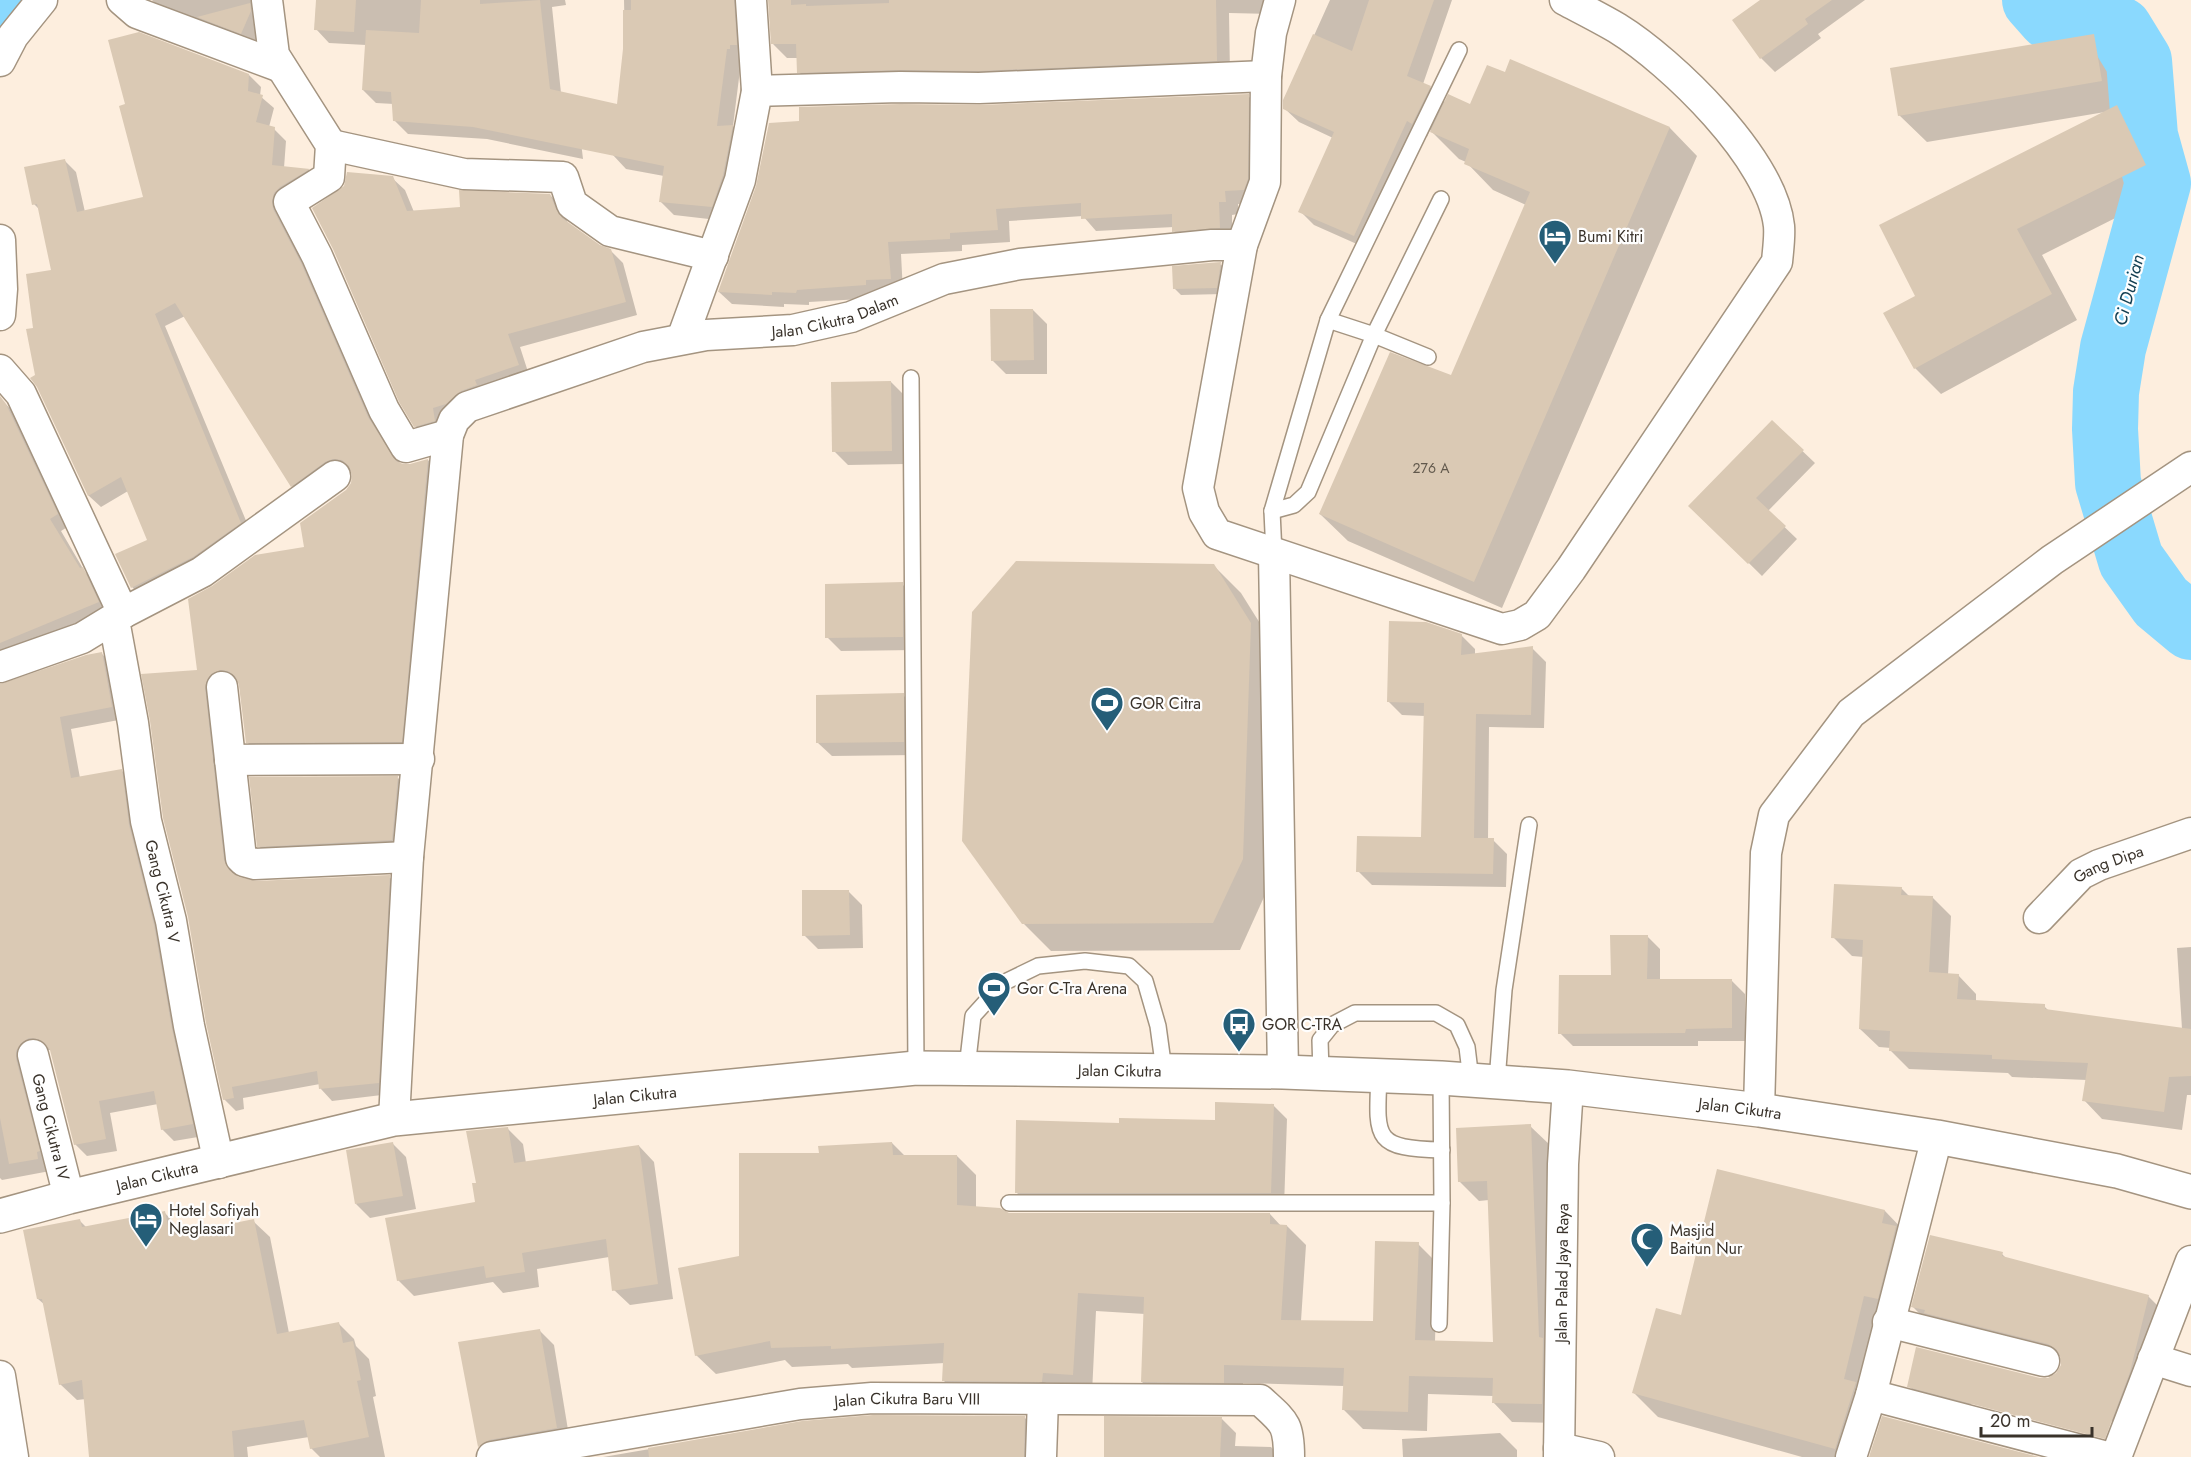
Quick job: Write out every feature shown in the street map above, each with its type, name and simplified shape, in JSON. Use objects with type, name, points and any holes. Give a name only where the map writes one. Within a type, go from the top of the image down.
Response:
[{"type":"main road","name":"Jalan Cikutra","points":[[0,1216],[69,1197],[394,1119],[916,1068],[1321,1073],[1568,1087],[1760,1110],[1937,1137],[2117,1171],[2191,1192]]},
{"type":"street","points":[[0,61],[13,36],[42,0]]},
{"type":"street","points":[[122,0],[137,13],[281,67]]},
{"type":"street","points":[[267,0],[274,55],[331,145],[329,177],[289,202],[316,256],[384,410],[406,447],[448,435],[408,857],[394,1119]]},
{"type":"street","points":[[682,339],[740,180],[757,92],[751,0]]},
{"type":"street","points":[[1280,0],[1271,33],[1266,76],[1265,182],[1242,245],[1198,488],[1204,512],[1217,534],[1502,629],[1521,625],[1537,615],[1571,569],[1777,262],[1779,225],[1769,192],[1743,148],[1710,108],[1664,64],[1618,29],[1565,0]]},
{"type":"street","points":[[757,92],[900,87],[979,88],[1266,76]]},
{"type":"street","points":[[331,145],[464,174],[563,177],[572,204],[610,231],[712,256]]},
{"type":"street","points":[[0,240],[0,315]]},
{"type":"street","name":"Jalan Cikutra Dalam","points":[[448,435],[454,420],[467,407],[643,347],[706,335],[793,330],[851,317],[944,279],[1020,264],[1212,245],[1242,245]]},
{"type":"street","name":"Gang Cikutra V","points":[[0,370],[21,394],[118,616],[146,821],[171,921],[189,1026],[219,1162]]},
{"type":"street","points":[[1760,1110],[1766,853],[1774,814],[1851,713],[2052,560],[2191,467]]},
{"type":"street","points":[[0,667],[82,638],[118,616],[202,572],[335,476]]},
{"type":"street","points":[[1274,554],[1283,1072]]},
{"type":"street","points":[[222,687],[241,858],[244,861],[255,864],[408,857]]},
{"type":"street","points":[[230,760],[419,759]]},
{"type":"street","name":"Gang Dipa","points":[[2039,918],[2081,874],[2191,833]]},
{"type":"street","name":"Gang Cikutra IV","points":[[33,1055],[69,1197]]},
{"type":"street","name":"Jalan Palad Jaya Raya","points":[[1559,1452],[1563,1164],[1568,1087]]},
{"type":"street","points":[[1851,1457],[1871,1395],[1937,1137]]},
{"type":"street","points":[[2116,1457],[2191,1261]]},
{"type":"street","points":[[1888,1322],[2044,1361]]},
{"type":"street","points":[[2153,1359],[2191,1371]]},
{"type":"street","points":[[0,1376],[13,1457]]},
{"type":"street","points":[[1871,1395],[2108,1457]]},
{"type":"street","name":"Jalan Cikutra Baru VIII","points":[[492,1457],[800,1404],[872,1398],[1260,1400],[1283,1421],[1289,1436],[1288,1457]]},
{"type":"street","points":[[1041,1457],[1043,1399]]},
{"type":"street","points":[[1559,1452],[1599,1457]]},
{"type":"lane","points":[[1274,554],[1272,511],[1328,320],[1459,50]]},
{"type":"lane","points":[[1272,511],[1294,505],[1308,492],[1374,335],[1441,199]]},
{"type":"lane","points":[[1328,320],[1374,335],[1428,357]]},
{"type":"lane","points":[[911,378],[916,1068]]},
{"type":"lane","points":[[1439,1324],[1442,1149],[1504,990],[1529,825]]},
{"type":"lane","points":[[967,1068],[973,1016],[1003,983],[1038,966],[1084,961],[1129,966],[1145,981],[1158,1026],[1164,1070]]},
{"type":"lane","points":[[1321,1073],[1320,1040],[1332,1024],[1355,1013],[1436,1012],[1457,1025],[1467,1047],[1469,1080]]},
{"type":"lane","points":[[1379,1076],[1377,1113],[1380,1131],[1387,1141],[1406,1149],[1442,1149]]},
{"type":"lane","points":[[1009,1203],[1442,1203]]},
{"type":"building","points":[[316,0],[356,0],[354,32],[314,30]]},
{"type":"building","points":[[421,0],[480,0],[480,4],[540,0],[550,89],[617,104],[623,49],[623,10],[631,10],[631,0],[734,0],[737,45],[730,45],[730,49],[727,49],[717,126],[733,125],[723,175],[712,207],[659,202],[664,166],[473,127],[393,121],[391,92],[362,90],[366,30],[419,33]]},
{"type":"building","points":[[768,0],[791,0],[791,5],[806,4],[806,6],[889,3],[889,0],[1216,0],[1217,61],[979,71],[900,70],[797,73],[796,44],[771,44]]},
{"type":"building","points":[[1369,0],[1434,0],[1407,76],[1431,86],[1412,124],[1407,121],[1354,236],[1298,212],[1334,132],[1283,109],[1283,100],[1313,34],[1352,51]]},
{"type":"building","points":[[1760,0],[1832,0],[1805,19],[1808,24],[1760,59],[1732,20]]},
{"type":"building","points":[[250,3],[251,11],[241,34],[197,17]]},
{"type":"building","points":[[139,32],[249,74],[248,91],[263,95],[256,122],[275,127],[272,165],[310,169],[274,193],[273,209],[301,263],[368,417],[396,461],[410,464],[428,459],[402,742],[246,743],[239,685],[235,676],[228,671],[220,670],[211,674],[205,688],[224,860],[229,870],[239,877],[256,881],[390,875],[379,1083],[319,1089],[317,1071],[232,1087],[234,1098],[223,1100],[206,1023],[188,917],[163,818],[141,674],[197,670],[188,599],[212,586],[255,555],[304,547],[300,523],[346,490],[351,483],[352,475],[349,466],[342,460],[333,459],[325,462],[291,487],[175,303],[155,314],[241,523],[193,557],[131,588],[115,554],[147,540],[121,477],[88,496],[37,387],[30,378],[35,375],[26,329],[33,328],[26,274],[51,270],[37,204],[32,205],[24,167],[65,159],[77,212],[143,197],[119,106],[125,104],[108,40]]},
{"type":"building","points":[[2094,34],[2102,81],[1898,116],[1890,68]]},
{"type":"building","points":[[1510,59],[1670,127],[1474,582],[1319,514],[1390,352],[1451,375],[1530,192],[1464,164],[1469,149],[1430,132],[1448,94],[1470,104],[1487,65],[1505,72]]},
{"type":"building","points":[[1249,94],[1248,179],[1244,190],[1225,191],[1226,202],[1219,202],[1220,228],[1172,232],[1172,214],[1081,219],[1081,203],[996,209],[998,230],[950,233],[950,239],[888,242],[891,279],[866,280],[866,285],[797,290],[796,293],[772,292],[772,295],[718,292],[756,186],[769,123],[799,121],[799,107],[900,104],[980,105]]},
{"type":"building","points":[[2117,105],[2146,165],[2017,229],[2052,294],[1914,369],[1883,313],[1915,296],[1879,225]]},
{"type":"building","points":[[347,172],[393,176],[407,211],[460,207],[459,190],[550,194],[562,218],[600,245],[611,249],[626,302],[508,334],[519,365],[475,380],[477,385],[461,391],[446,404],[433,408],[435,421],[414,427],[399,402],[333,249],[312,208],[344,186]]},
{"type":"building","points":[[1221,262],[1217,288],[1173,289],[1172,266]]},
{"type":"building","points":[[990,309],[1033,309],[1034,360],[991,361]]},
{"type":"building","points":[[891,381],[892,451],[832,452],[831,382]]},
{"type":"building","points":[[0,396],[6,404],[58,514],[50,519],[80,568],[83,567],[99,602],[0,643]]},
{"type":"building","points":[[1772,420],[1804,450],[1756,498],[1786,526],[1748,564],[1688,506]]},
{"type":"building","name":"GOR Citra","points":[[1016,561],[1214,564],[1251,623],[1243,859],[1213,923],[1022,924],[962,841],[972,612]]},
{"type":"building","points":[[903,582],[903,637],[825,638],[825,584]]},
{"type":"building","points":[[1389,621],[1426,622],[1462,634],[1461,655],[1533,646],[1531,715],[1476,714],[1474,838],[1494,838],[1493,874],[1356,872],[1357,836],[1421,837],[1424,703],[1387,702]]},
{"type":"building","points":[[102,652],[112,707],[60,717],[71,778],[122,769],[129,825],[154,925],[172,1029],[193,1124],[161,1130],[154,1091],[99,1101],[106,1139],[74,1145],[50,1050],[38,1039],[29,1038],[21,1043],[16,1051],[16,1059],[40,1151],[37,1152],[38,1159],[9,1164],[0,1118],[0,684],[86,655]]},
{"type":"building","points":[[904,693],[904,742],[816,743],[816,695]]},
{"type":"building","points":[[398,776],[392,840],[257,847],[249,777]]},
{"type":"building","points":[[1834,884],[1902,887],[1901,895],[1933,896],[1929,972],[1959,974],[1957,999],[2045,1004],[2045,1009],[2191,1029],[2191,1076],[2169,1077],[2164,1112],[2082,1101],[2088,1063],[1992,1059],[1992,1055],[1889,1051],[1890,1031],[1859,1029],[1863,940],[1831,938]]},
{"type":"building","points":[[802,890],[849,890],[850,935],[802,936]]},
{"type":"building","points":[[1610,935],[1648,935],[1647,979],[1732,979],[1732,1028],[1686,1029],[1685,1033],[1558,1034],[1559,975],[1611,975]]},
{"type":"building","points":[[1215,1102],[1274,1104],[1271,1193],[1015,1193],[1016,1120],[1119,1123],[1119,1118],[1215,1120]]},
{"type":"building","points":[[1531,1124],[1539,1337],[1543,1338],[1542,1404],[1492,1403],[1493,1378],[1409,1376],[1408,1412],[1342,1410],[1344,1368],[1224,1365],[1224,1383],[1141,1382],[1144,1297],[1078,1293],[1073,1375],[1043,1373],[1042,1382],[942,1381],[944,1343],[831,1349],[831,1346],[771,1348],[770,1341],[695,1356],[678,1268],[739,1256],[739,1153],[819,1153],[818,1146],[892,1142],[893,1155],[957,1155],[957,1205],[1000,1208],[1009,1213],[1270,1213],[1270,1224],[1287,1225],[1281,1320],[1373,1321],[1375,1241],[1419,1242],[1415,1340],[1493,1342],[1487,1181],[1458,1182],[1456,1128]]},
{"type":"building","points":[[508,1127],[514,1163],[639,1145],[658,1284],[612,1291],[606,1239],[522,1253],[525,1272],[486,1278],[484,1266],[397,1281],[385,1218],[475,1202],[472,1183],[476,1183],[466,1131]]},
{"type":"building","points":[[393,1142],[403,1196],[355,1204],[346,1150]]},
{"type":"building","points":[[1717,1169],[1885,1210],[1882,1223],[1896,1226],[1878,1299],[1864,1296],[1844,1379],[1856,1382],[1835,1449],[1632,1393],[1656,1308],[1681,1315]]},
{"type":"building","points":[[165,1211],[170,1236],[254,1219],[277,1334],[339,1322],[343,1343],[353,1341],[361,1380],[357,1381],[369,1437],[310,1449],[304,1420],[232,1431],[234,1457],[89,1457],[82,1380],[59,1385],[42,1299],[37,1299],[23,1230],[80,1219],[82,1227]]},
{"type":"building","points":[[1930,1235],[2003,1252],[2002,1256],[2149,1295],[2130,1372],[2105,1439],[1907,1387],[1916,1347],[2040,1378],[2048,1378],[2056,1373],[2061,1365],[2056,1349],[2048,1344],[1924,1313],[1925,1310],[1911,1307]]},
{"type":"building","points":[[540,1329],[557,1428],[489,1440],[478,1447],[458,1342]]},
{"type":"building","points":[[873,1415],[1025,1416],[1024,1457],[649,1457],[648,1448],[802,1421]]},
{"type":"building","points":[[1104,1416],[1222,1417],[1220,1457],[1104,1457]]},
{"type":"building","points":[[1882,1416],[2039,1457],[1869,1457]]},
{"type":"waterway","name":"Ci Durian","points":[[0,18],[13,0]]},
{"type":"waterway","name":"Ci Durian","points":[[2035,0],[2050,17],[2069,20],[2102,19],[2120,30],[2139,61],[2145,136],[2158,183],[2113,348],[2106,392],[2105,429],[2108,483],[2131,560],[2161,602],[2191,627]]},
{"type":"place","name":"Bumi Kitri","points":[[1555,265]]},
{"type":"place","name":"GOR Citra","points":[[1107,732]]},
{"type":"place","name":"Gor C-Tra Arena","points":[[994,1017]]},
{"type":"place","name":"GOR C-TRA","points":[[1239,1053]]},
{"type":"place","name":"Hotel Sofiyah Neglasari","points":[[146,1248]]},
{"type":"place","name":"Masjid Baitun Nur","points":[[1647,1268]]}]
